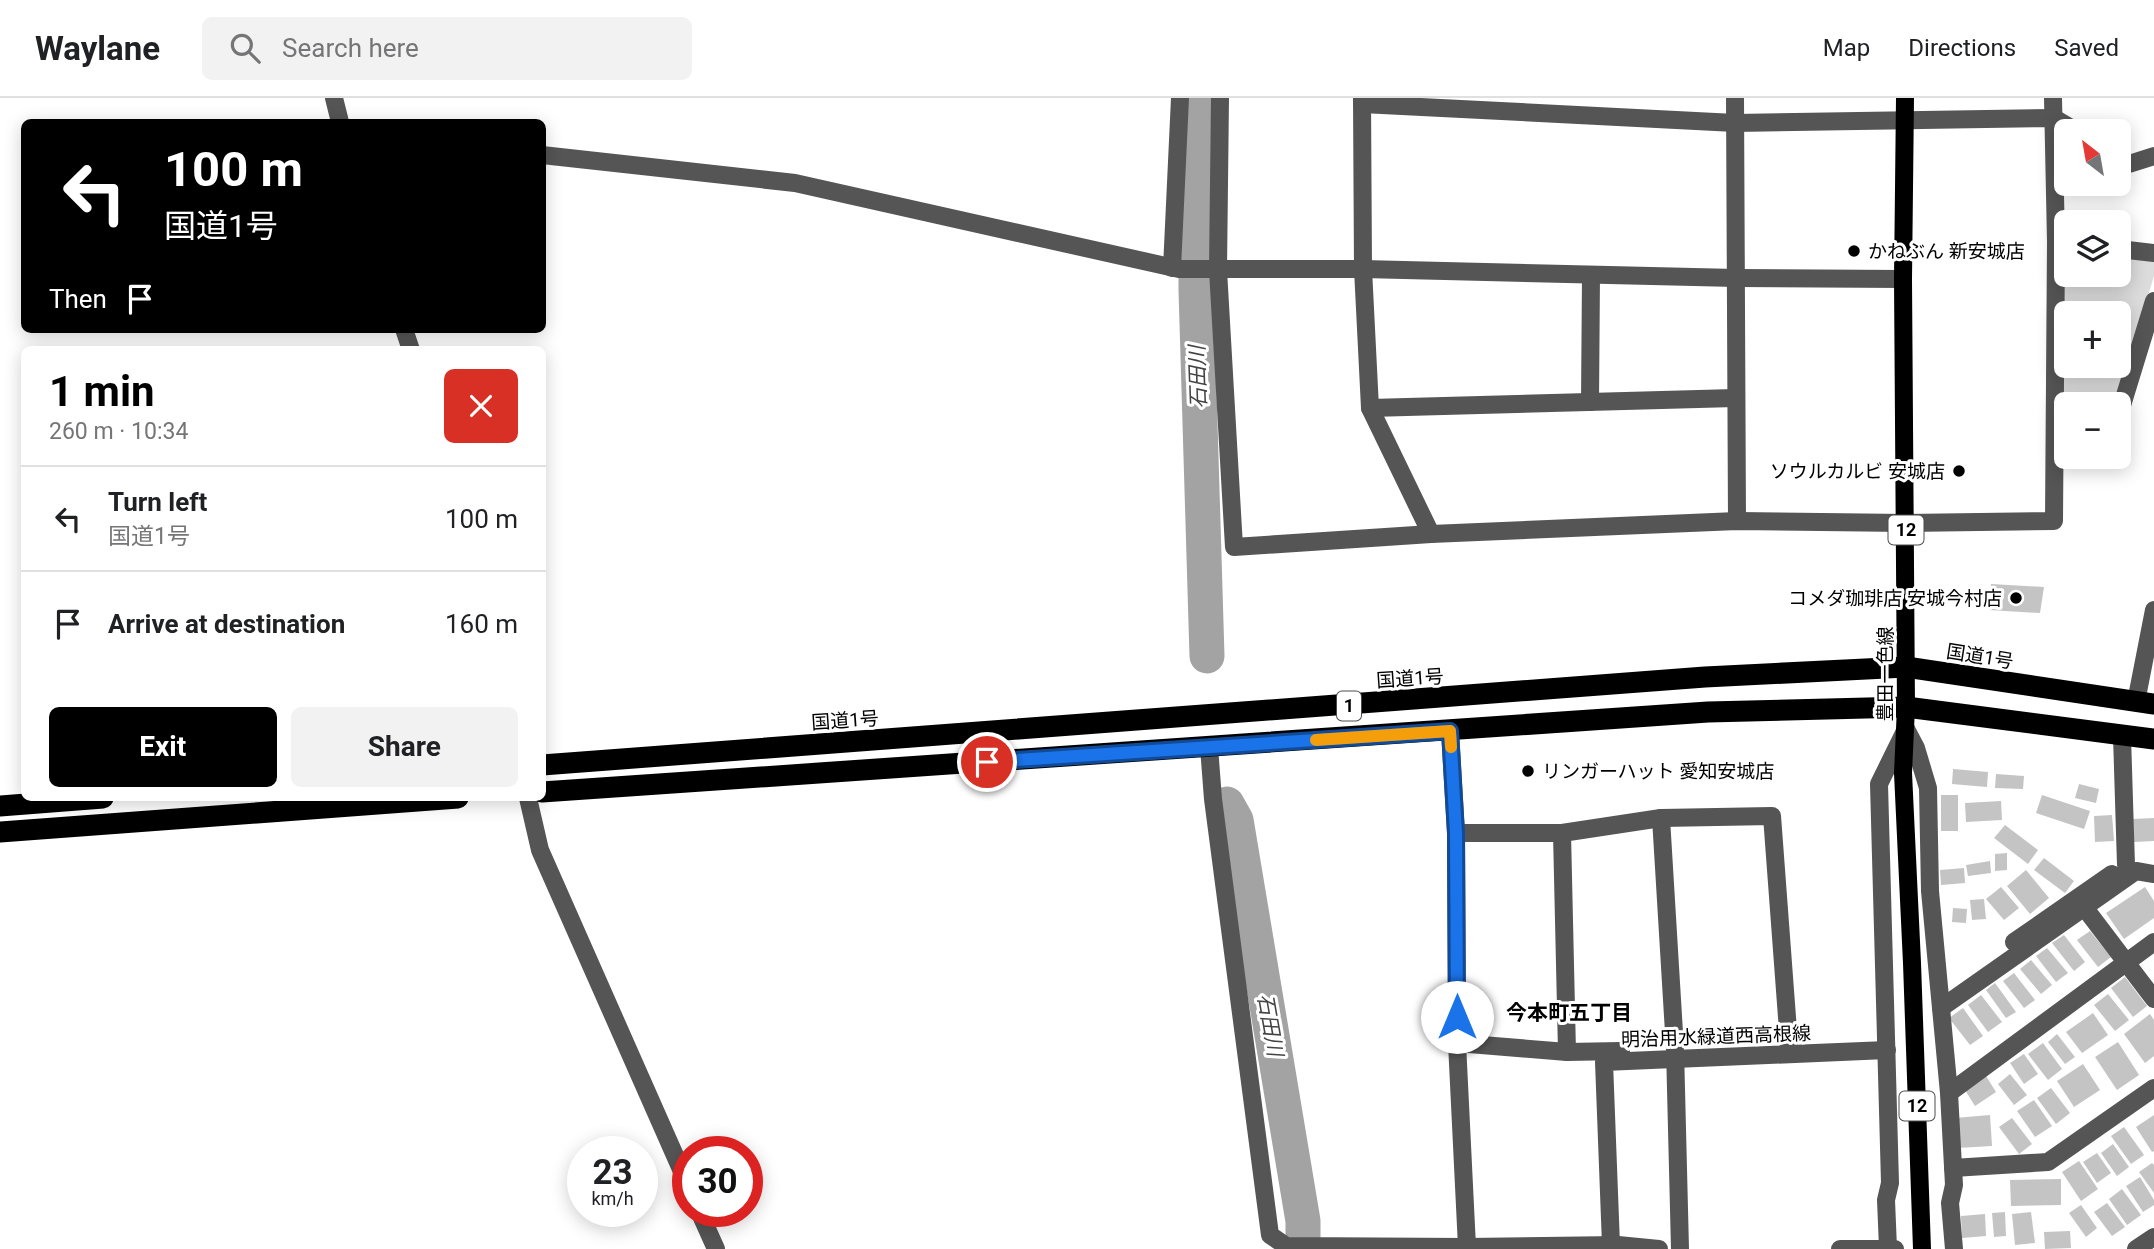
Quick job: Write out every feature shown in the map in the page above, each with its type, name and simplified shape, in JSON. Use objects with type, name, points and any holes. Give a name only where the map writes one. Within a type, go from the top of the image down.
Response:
[{"type":"highway","name":"国道1号","points":[[546,765],[1705,677],[1906,667],[2145,703]]},
{"type":"highway","name":"1","points":[[546,792],[1708,712],[1906,707],[2154,739]]},
{"type":"highway","points":[[0,806],[49,801]]},
{"type":"highway","points":[[0,832],[418,801]]},
{"type":"main road","name":"豊田一色線","points":[[1905,98],[1903,279],[1906,729],[1903,773],[1922,1249]]},
{"type":"street","points":[[334,98],[339,119]]},
{"type":"street","points":[[1175,268],[1180,98]]},
{"type":"street","points":[[1220,98],[1215,270],[1234,547],[1431,534],[1737,521],[2054,521],[2058,469]]},
{"type":"street","points":[[1735,98],[1737,521]]},
{"type":"street","points":[[2053,98],[2059,210]]},
{"type":"street","points":[[1431,534],[1370,408],[1363,269],[1362,101],[1735,123],[2054,118]]},
{"type":"street","points":[[546,155],[795,183],[1175,268],[1903,279]]},
{"type":"street","points":[[2132,163],[2154,156]]},
{"type":"street","points":[[2131,250],[2154,253]]},
{"type":"street","points":[[1590,402],[1591,275]]},
{"type":"street","points":[[2061,287],[2061,392]]},
{"type":"street","points":[[2126,392],[2154,301]]},
{"type":"street","points":[[1370,408],[1735,398]]},
{"type":"street","points":[[2145,703],[2154,610]]},
{"type":"street","points":[[1906,729],[1916,748],[1928,788],[1930,891],[1949,1093],[1954,1185],[1950,1203],[1954,1249]]},
{"type":"street","points":[[1888,1248],[1886,1200],[1890,1183],[1879,784],[1906,729]]},
{"type":"street","points":[[1450,731],[1456,833],[1457,1044],[1467,1247]]},
{"type":"street","points":[[2122,736],[2126,864]]},
{"type":"street","points":[[1209,747],[1213,799],[1270,1235],[1286,1246],[1611,1245],[1660,1249]]},
{"type":"street","points":[[529,801],[540,850],[672,1149]]},
{"type":"street","points":[[1456,833],[1562,833],[1661,818],[1772,816],[1789,1044]]},
{"type":"street","points":[[1661,818],[1675,1054],[1680,1249]]},
{"type":"street","points":[[1562,833],[1567,1052]]},
{"type":"street","points":[[1941,1001],[2081,902],[2126,864],[2154,868]]},
{"type":"street","points":[[2081,902],[2136,871],[2154,874]]},
{"type":"street","points":[[2081,902],[2154,999]]},
{"type":"street","points":[[1949,1093],[2154,942]]},
{"type":"street","points":[[1457,1044],[1567,1052],[1675,1054],[1789,1044],[1887,1045]]},
{"type":"street","name":"明治用水緑道西高根線","points":[[1611,1245],[1604,1062],[1675,1054],[1887,1045]]},
{"type":"street","points":[[1953,1168],[2048,1162],[2154,1088]]},
{"type":"street","points":[[706,1227],[716,1249]]},
{"type":"street","points":[[2136,1249],[2154,1237]]},
{"type":"street","points":[[1840,1249],[1895,1249]]},
{"type":"shaded area","points":[[2131,258],[2154,261],[2154,276],[2131,351],[2131,301],[2063,301],[2063,287],[2131,287]]},
{"type":"shaded area","points":[[2063,378],[2123,378],[2119,392],[2063,392]]},
{"type":"building","name":"コメダ珈琲店 安城今村店","points":[[1991,584],[2044,587],[2040,613],[1989,610]]},
{"type":"building","points":[[1953,769],[1988,772],[1987,787],[1952,784]]},
{"type":"building","points":[[1996,774],[2024,776],[2023,789],[1995,788]]},
{"type":"building","points":[[2079,784],[2099,789],[2096,803],[2075,798]]},
{"type":"building","points":[[1941,795],[1958,795],[1958,831],[1941,831]]},
{"type":"building","points":[[2042,795],[2090,811],[2084,829],[2036,813]]},
{"type":"building","points":[[2001,801],[2002,820],[1966,822],[1965,803]]},
{"type":"building","points":[[2112,815],[2114,841],[2095,842],[2094,816]]},
{"type":"building","points":[[2154,818],[2154,841],[2134,842],[2133,819]]},
{"type":"building","points":[[2005,825],[2038,850],[2028,864],[1994,838]]},
{"type":"building","points":[[2007,853],[2007,870],[1995,871],[1995,854]]},
{"type":"building","points":[[2044,858],[2074,881],[2065,893],[2034,870]]},
{"type":"building","points":[[1990,861],[1991,873],[1968,876],[1966,865]]},
{"type":"building","points":[[1964,868],[1965,883],[1941,885],[1940,870]]},
{"type":"building","points":[[2026,870],[2049,898],[2030,914],[2007,886]]},
{"type":"building","points":[[2001,887],[2019,908],[2004,920],[1986,899]]},
{"type":"building","points":[[2145,887],[2154,901],[2154,918],[2124,939],[2106,913]]},
{"type":"building","points":[[1984,899],[1986,919],[1972,920],[1970,900]]},
{"type":"building","points":[[1953,908],[1967,909],[1966,923],[1952,922]]},
{"type":"building","points":[[2090,931],[2111,957],[2098,967],[2077,940]]},
{"type":"building","points":[[2064,935],[2085,962],[2074,971],[2052,943]]},
{"type":"building","points":[[2047,948],[2068,973],[2056,982],[2036,956]]},
{"type":"building","points":[[2031,960],[2052,985],[2041,994],[2020,969]]},
{"type":"building","points":[[2014,973],[2035,1000],[2024,1008],[2003,981]]},
{"type":"building","points":[[2125,977],[2147,1006],[2133,1017],[2111,988]]},
{"type":"building","points":[[1995,983],[2016,1012],[2006,1018],[1986,990]]},
{"type":"building","points":[[2108,994],[2129,1020],[2115,1031],[2094,1005]]},
{"type":"building","points":[[1981,995],[2002,1022],[1988,1032],[1968,1005]]},
{"type":"building","points":[[1963,1008],[1983,1036],[1970,1045],[1949,1018]]},
{"type":"building","points":[[2093,1013],[2108,1035],[2082,1053],[2066,1032]]},
{"type":"building","points":[[2150,1014],[2154,1020],[2154,1056],[2145,1063],[2124,1034]]},
{"type":"building","points":[[2057,1034],[2075,1057],[2065,1064],[2048,1042]]},
{"type":"building","points":[[2118,1042],[2139,1075],[2117,1090],[2095,1057]]},
{"type":"building","points":[[2043,1043],[2062,1069],[2048,1080],[2028,1054]]},
{"type":"building","points":[[2024,1054],[2038,1074],[2024,1084],[2010,1063]]},
{"type":"building","points":[[2083,1064],[2100,1090],[2074,1107],[2057,1081]]},
{"type":"building","points":[[2010,1074],[2027,1095],[2014,1105],[1998,1084]]},
{"type":"building","points":[[1986,1076],[1996,1092],[1975,1106],[1965,1090]]},
{"type":"building","points":[[2051,1088],[2070,1113],[2056,1124],[2037,1098]]},
{"type":"building","points":[[2034,1100],[2052,1126],[2035,1137],[2017,1111]]},
{"type":"building","points":[[1990,1115],[1992,1146],[1957,1148],[1955,1118]]},
{"type":"building","points":[[2154,1115],[2154,1151],[2152,1152],[2136,1127]]},
{"type":"building","points":[[2012,1118],[2032,1144],[2019,1154],[1999,1127]]},
{"type":"building","points":[[2124,1127],[2144,1155],[2131,1164],[2111,1136]]},
{"type":"building","points":[[2113,1144],[2129,1167],[2117,1176],[2101,1153]]},
{"type":"building","points":[[2097,1153],[2111,1173],[2097,1183],[2083,1162]]},
{"type":"building","points":[[2079,1161],[2098,1189],[2081,1201],[2062,1172]]},
{"type":"building","points":[[2152,1163],[2154,1165],[2154,1193],[2139,1172]]},
{"type":"building","points":[[2140,1177],[2154,1200],[2154,1205],[2143,1212],[2126,1186]]},
{"type":"building","points":[[2061,1179],[2061,1205],[2011,1206],[2010,1180]]},
{"type":"building","points":[[2122,1189],[2141,1215],[2127,1225],[2109,1199]]},
{"type":"building","points":[[2107,1203],[2125,1227],[2112,1236],[2094,1212]]},
{"type":"building","points":[[2081,1205],[2097,1228],[2086,1237],[2069,1213]]},
{"type":"building","points":[[2005,1212],[2006,1236],[1994,1237],[1992,1213]]},
{"type":"building","points":[[2031,1212],[2035,1243],[2015,1245],[2012,1214]]},
{"type":"building","points":[[1985,1214],[1986,1236],[1962,1238],[1961,1216]]},
{"type":"building","points":[[2070,1231],[2071,1248],[2045,1249],[2044,1232]]},
{"type":"waterway","name":"石田川","points":[[1198,98],[1196,290],[1207,656]]},
{"type":"waterway","name":"石田川","points":[[1227,804],[1236,820],[1303,1221],[1303,1249]]},
{"type":"slow traffic","points":[[1316,740],[1450,731],[1451,747]]},
{"type":"place","name":"かねぶん 新安城店","points":[[1854,251]]},
{"type":"place","name":"ソウルカルビ 安城店","points":[[1959,471]]},
{"type":"place","name":"コメダ珈琲店 安城今村店","points":[[2016,598]]},
{"type":"place","name":"リンガーハット 愛知安城店","points":[[1528,771]]},
{"type":"district","name":"今本町五丁目","points":[[1569,1013]]},
{"type":"route","points":[[987,762],[1450,731],[1456,833],[1457,1017]]}]
